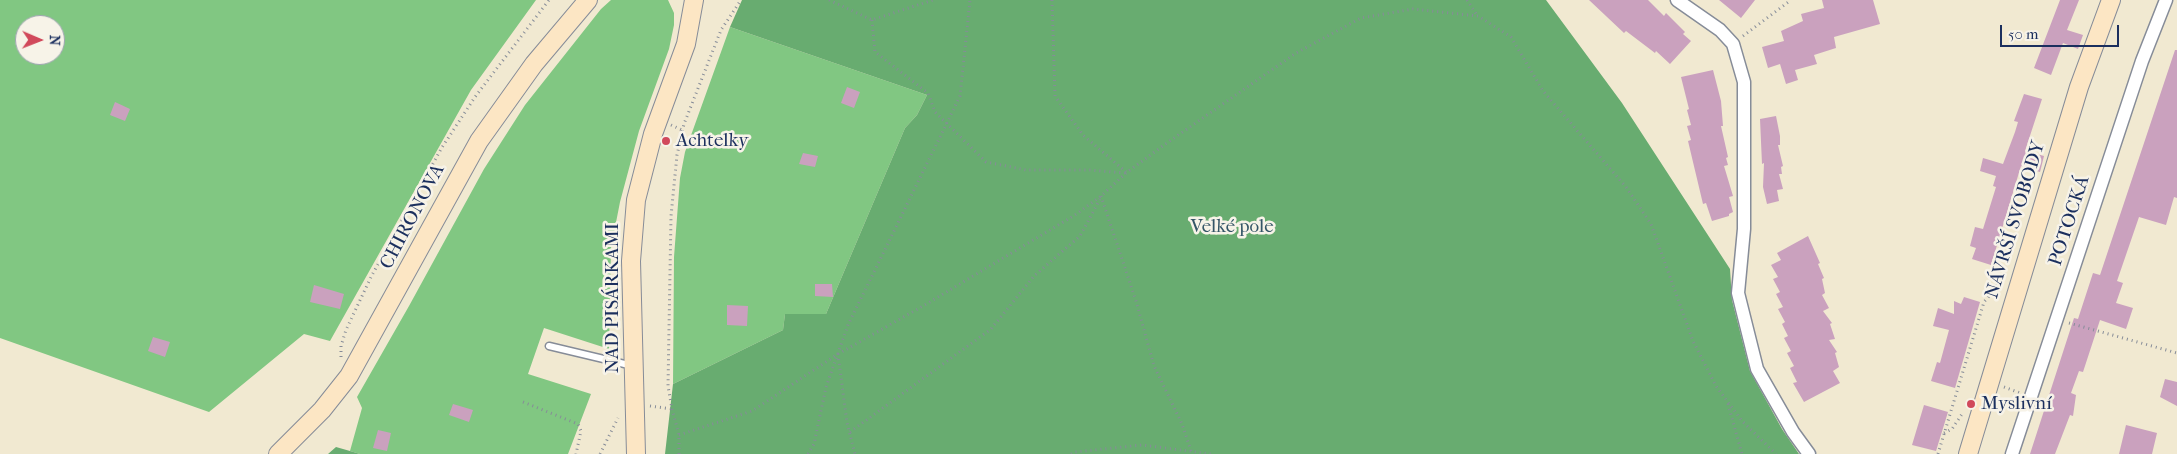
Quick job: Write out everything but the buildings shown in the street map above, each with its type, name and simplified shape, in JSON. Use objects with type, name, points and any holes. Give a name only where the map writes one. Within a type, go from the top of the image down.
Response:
[{"type":"street","name":"CHIRONOVA","points":[[278,454],[322,410],[349,376],[483,135],[534,64],[588,0]]},
{"type":"street","points":[[682,0],[689,28]]},
{"type":"street","name":"NAD PISÁRKAMI","points":[[636,454],[631,261],[636,200],[653,134],[686,44],[695,0]]},
{"type":"street","points":[[1677,0],[1720,30],[1733,44],[1744,82],[1744,230],[1738,293],[1758,368],[1793,432],[1809,454]]},
{"type":"street","name":"NÁVRŠÍ SVOBODY","points":[[1968,454],[2078,87],[2111,0]]},
{"type":"street","name":"POTOCKÁ","points":[[2012,454],[2142,60],[2166,0]]},
{"type":"lane","points":[[550,346],[634,366]]},
{"type":"path","points":[[349,376],[342,361],[342,346],[346,330],[371,277],[456,125],[549,0]]},
{"type":"path","points":[[679,454],[679,434],[668,386],[671,216],[677,155],[684,124],[721,30],[741,0]]},
{"type":"path","points":[[829,0],[872,20],[933,0]]},
{"type":"path","points":[[808,454],[814,444],[826,387],[848,325],[960,96],[970,0]]},
{"type":"path","points":[[1052,0],[1055,96],[1083,135],[1126,173]]},
{"type":"path","points":[[1468,0],[1478,16],[1511,37],[1543,91],[1626,187],[1651,224],[1693,341],[1716,386],[1742,421],[1776,454]]},
{"type":"path","points":[[1733,44],[1790,0]]},
{"type":"path","points":[[679,434],[752,411],[838,354],[1033,241],[1075,215],[1101,196],[1126,173],[1296,53],[1361,18],[1413,9],[1478,16]]},
{"type":"path","points":[[872,20],[875,52],[928,93],[934,112],[986,162],[1026,170],[1090,170],[1126,173]]},
{"type":"path","points":[[850,432],[991,328],[1034,276],[1080,236],[1101,196]]},
{"type":"path","points":[[1101,196],[1136,301],[1154,366],[1182,424],[1191,453]]},
{"type":"path","points":[[1938,454],[1984,302],[1992,293],[2007,268]]},
{"type":"path","points":[[2056,320],[2177,353]]},
{"type":"path","points":[[838,354],[855,454]]},
{"type":"path","points":[[1999,385],[2031,396]]},
{"type":"path","points":[[1727,401],[1742,454]]},
{"type":"path","points":[[524,402],[578,424],[581,431],[576,454]]},
{"type":"path","points":[[1071,454],[1142,445],[1191,453],[1211,454]]},
{"type":"green space","points":[[0,0],[536,0],[471,90],[330,341],[304,334],[209,412],[0,338]]},
{"type":"green space","points":[[611,0],[668,0],[674,13],[674,25],[669,49],[639,131],[620,202],[611,248],[609,349],[544,328],[528,374],[591,394],[568,454],[360,454],[350,451],[362,408],[357,397],[484,169],[525,105],[601,9]]},
{"type":"green space","name":"Velké pole","points":[[742,0],[1546,0],[1622,103],[1730,269],[1732,300],[1750,371],[1782,429],[1799,454],[665,454],[673,384],[783,330],[785,314],[826,314],[905,128],[917,115],[927,95],[730,27]]},
{"type":"green space","points":[[730,27],[927,95],[917,115],[905,128],[826,314],[785,314],[783,330],[673,384],[674,257],[680,178],[685,152]]},
{"type":"green space","points":[[336,447],[350,451],[360,454],[328,454]]},
{"type":"place","name":"Achtelky","points":[[666,141]]},
{"type":"place","name":"Myslivní","points":[[1971,404]]}]
